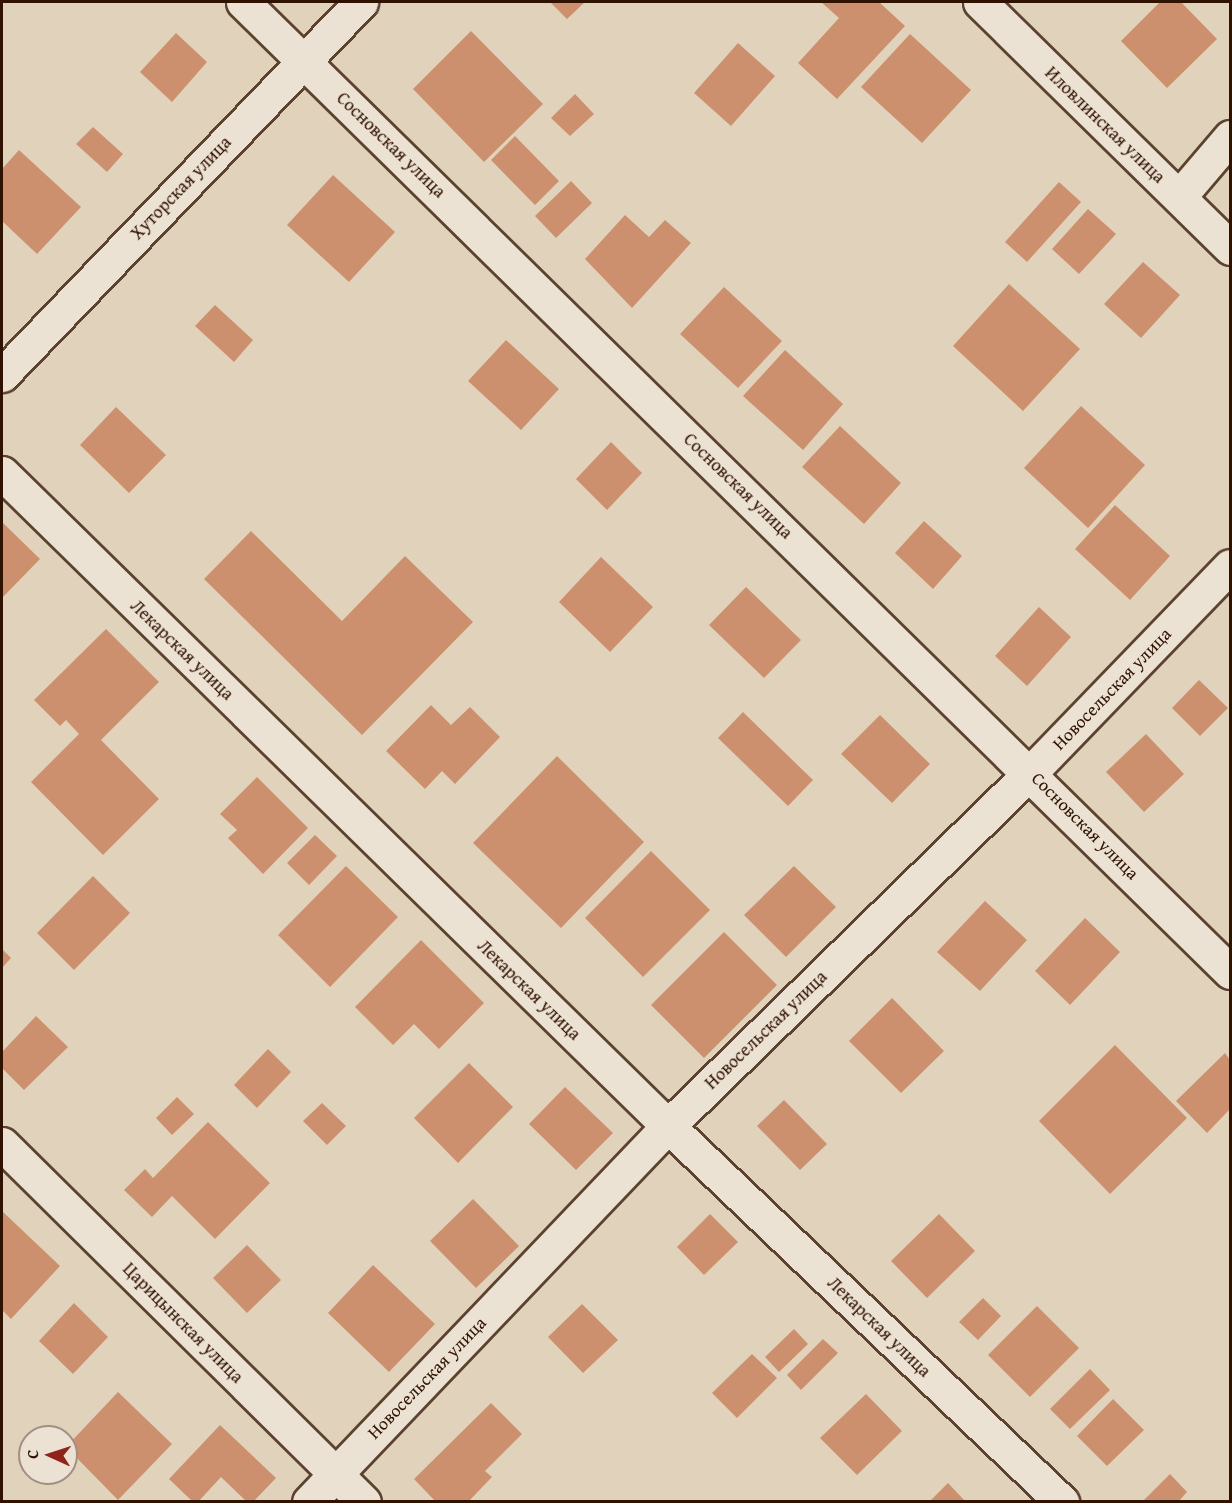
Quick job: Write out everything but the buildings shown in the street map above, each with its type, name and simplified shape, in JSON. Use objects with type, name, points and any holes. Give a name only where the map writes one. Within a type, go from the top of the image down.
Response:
[{"type":"street","name":"Сосновская улица","points":[[243,2],[1031,772],[1230,972]]},
{"type":"street","name":"Хуторская улица","points":[[2,375],[362,2]]},
{"type":"street","name":"Иловлинская улица","points":[[980,2],[1230,248]]},
{"type":"street","points":[[1179,197],[1230,137]]},
{"type":"street","name":"Лекарская улица","points":[[2,473],[668,1126],[1062,1502]]},
{"type":"street","name":"Новосельская улица","points":[[309,1502],[668,1126],[1031,772],[1230,566]]},
{"type":"street","name":"Царицынская улица","points":[[2,1144],[364,1502]]}]
